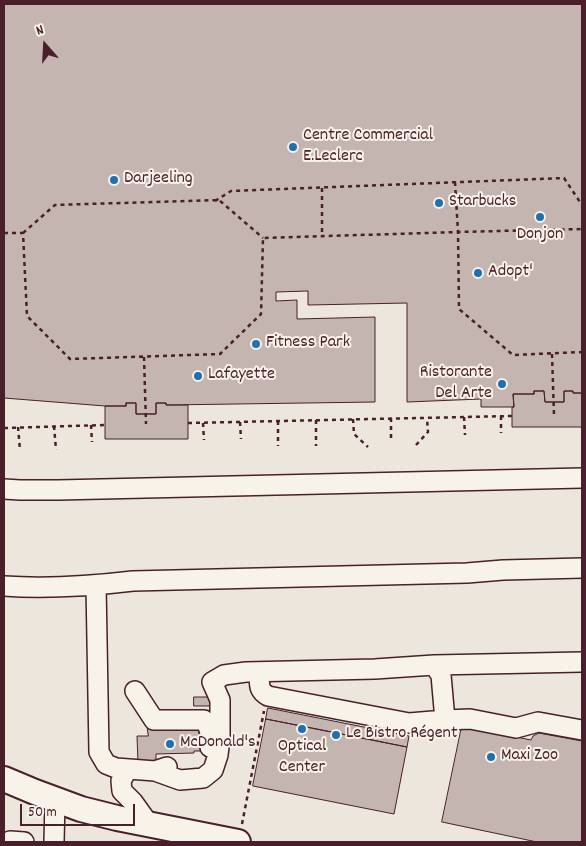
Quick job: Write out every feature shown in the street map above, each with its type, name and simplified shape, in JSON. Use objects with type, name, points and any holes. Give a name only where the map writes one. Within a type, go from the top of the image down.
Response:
[{"type":"main road","points":[[4,779],[55,800],[117,818],[240,834]]},
{"type":"lane","points":[[4,489],[582,478]]},
{"type":"lane","points":[[4,586],[96,585],[133,581],[468,573],[582,568]]},
{"type":"lane","points":[[96,585],[99,752],[106,764],[127,770],[155,770],[168,767],[198,766],[207,759],[210,749],[210,731],[208,724],[204,720],[154,720],[135,691]]},
{"type":"lane","points":[[155,770],[180,780],[203,778],[213,770],[218,755],[220,738],[220,700],[212,682],[224,675],[434,665],[582,662]]},
{"type":"lane","points":[[434,665],[441,675],[444,720]]},
{"type":"lane","points":[[259,672],[262,693],[268,696],[409,723],[470,719],[516,728],[538,722],[582,730]]},
{"type":"lane","points":[[127,770],[121,781],[122,791],[133,802],[148,823]]},
{"type":"lane","points":[[54,842],[55,800]]},
{"type":"path","points":[[216,200],[231,190],[564,178],[582,206]]},
{"type":"path","points":[[455,182],[459,309],[513,355],[582,352]]},
{"type":"path","points":[[322,187],[322,236]]},
{"type":"path","points":[[4,233],[23,233],[55,205],[216,200],[219,200],[263,238],[582,229]]},
{"type":"path","points":[[23,233],[27,316],[70,359],[220,354],[262,314],[263,238]]},
{"type":"path","points":[[552,353],[554,415]]},
{"type":"path","points":[[144,357],[146,424]]},
{"type":"path","points":[[501,416],[501,433]]},
{"type":"path","points":[[188,423],[512,416]]},
{"type":"path","points":[[464,417],[465,435]]},
{"type":"path","points":[[391,418],[391,442]]},
{"type":"path","points":[[416,445],[428,432],[427,418]]},
{"type":"path","points":[[316,420],[316,446]]},
{"type":"path","points":[[354,420],[354,434],[368,447]]},
{"type":"path","points":[[278,421],[278,446]]},
{"type":"path","points":[[240,422],[241,439]]},
{"type":"path","points":[[203,423],[204,440]]},
{"type":"path","points":[[4,428],[105,425]]},
{"type":"path","points":[[54,426],[56,450]]},
{"type":"path","points":[[91,426],[92,442]]},
{"type":"path","points":[[18,427],[20,450]]},
{"type":"path","points":[[240,834],[268,696]]},
{"type":"building","name":"Centre Commercial E.Leclerc","points":[[4,4],[582,4],[582,393],[564,391],[564,402],[545,402],[544,391],[534,391],[534,394],[513,394],[514,407],[481,407],[481,399],[407,402],[407,303],[308,305],[308,291],[276,292],[276,301],[297,300],[297,319],[375,317],[375,402],[166,405],[166,403],[156,403],[156,414],[136,414],[136,403],[126,403],[126,406],[105,406],[4,398]]},
{"type":"building","points":[[534,391],[544,391],[545,402],[564,402],[564,391],[582,393],[582,427],[512,427],[513,394],[534,394]]},
{"type":"building","points":[[126,403],[136,403],[136,414],[156,414],[156,403],[188,405],[188,439],[105,439],[105,406],[126,406]]},
{"type":"building","points":[[194,697],[210,697],[210,706],[194,706]]},
{"type":"building","points":[[268,708],[409,736],[407,747],[266,719]]},
{"type":"building","points":[[266,719],[407,747],[394,814],[253,786]]},
{"type":"building","name":"McDonald's","points":[[147,724],[202,724],[203,751],[156,754],[156,762],[138,763],[137,736],[148,736]]},
{"type":"building","points":[[462,726],[531,740],[533,736],[539,733],[582,741],[582,842],[537,842],[442,822]]},
{"type":"place","name":"Centre Commercial E.Leclerc","points":[[293,147]]},
{"type":"place","name":"Darjeeling","points":[[114,180]]},
{"type":"place","name":"Starbucks","points":[[439,203]]},
{"type":"place","name":"Donjon","points":[[540,217]]},
{"type":"place","name":"Adopt'","points":[[478,273]]},
{"type":"place","name":"Fitness Park","points":[[256,344]]},
{"type":"place","name":"Lafayette","points":[[198,376]]},
{"type":"place","name":"Ristorante Del Arte","points":[[502,384]]},
{"type":"place","name":"Optical Center","points":[[302,729]]},
{"type":"place","name":"Le Bistro Régent","points":[[336,735]]},
{"type":"place","name":"McDonald's","points":[[170,744]]},
{"type":"place","name":"Maxi Zoo","points":[[491,757]]}]
